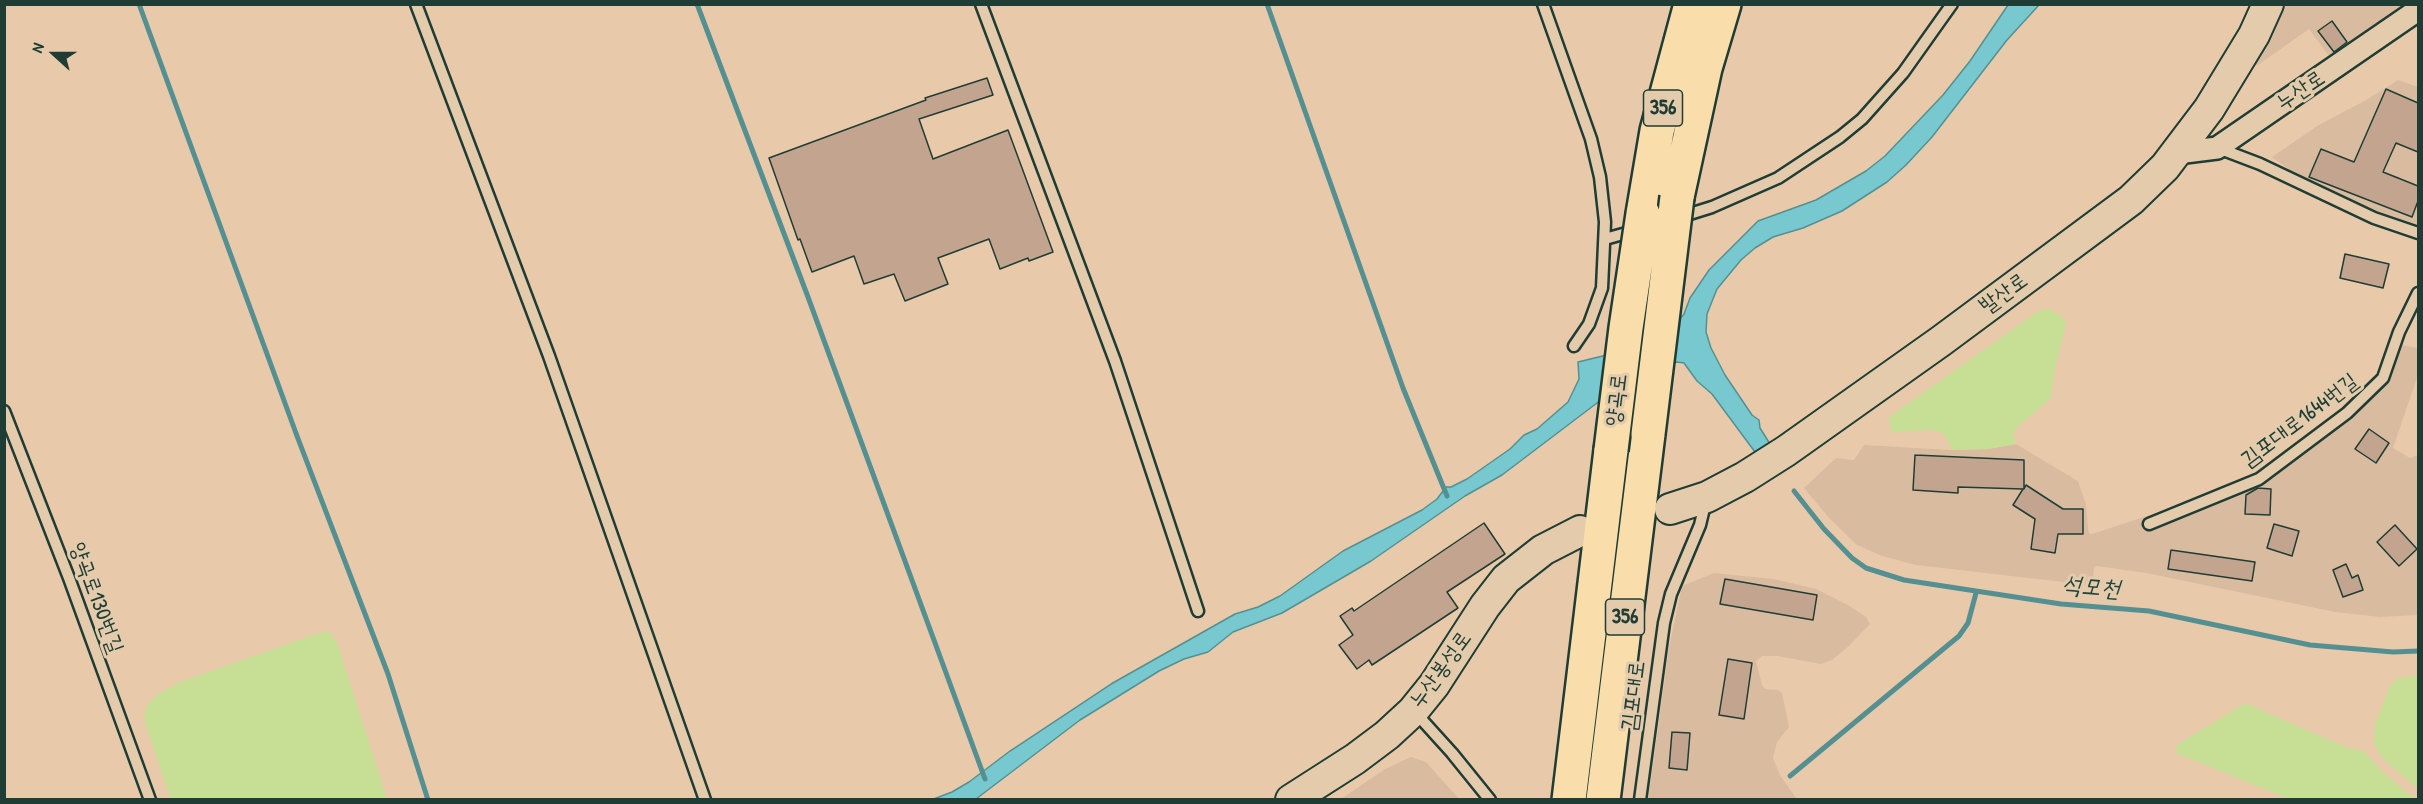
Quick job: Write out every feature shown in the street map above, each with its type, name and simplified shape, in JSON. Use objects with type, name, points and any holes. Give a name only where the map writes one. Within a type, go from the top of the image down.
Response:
[{"type":"highway","name":"양곡로","points":[[1569,800],[1626,328],[1650,221],[1657,131],[1691,4]]},
{"type":"highway","name":"양곡로","points":[[1603,800],[1677,197],[1705,68],[1724,4]]},
{"type":"street","name":"발산로","points":[[1670,509],[1707,497],[1745,477],[1786,451],[1941,341],[2131,200],[2176,153],[2209,108],[2254,35],[2268,4]]},
{"type":"street","name":"누산로","points":[[2176,153],[2217,148],[2418,10]]},
{"type":"street","name":"누산봉성로","points":[[1291,800],[1355,759],[1387,735],[1413,711],[1448,665],[1485,606],[1506,579],[1543,550],[1580,531]]},
{"type":"lane","points":[[416,4],[553,366],[705,800]]},
{"type":"lane","points":[[981,4],[1115,361],[1198,611]]},
{"type":"lane","points":[[1543,4],[1591,139],[1600,177],[1605,222],[1602,288],[1597,308],[1574,346]]},
{"type":"lane","points":[[1605,239],[1650,221],[1712,207],[1742,195],[1778,178],[1840,137],[1862,119],[1890,87],[1952,4]]},
{"type":"lane","points":[[2217,148],[2260,164],[2374,218],[2418,233]]},
{"type":"lane","name":"김포대로1644번길","points":[[2149,524],[2259,479],[2278,467],[2354,407],[2384,378],[2399,332],[2418,293]]},
{"type":"lane","name":"양곡로130번길","points":[[4,411],[69,578],[150,800]]},
{"type":"lane","name":"김포대로","points":[[1640,800],[1664,623],[1671,594],[1700,525],[1707,497]]},
{"type":"lane","points":[[1413,711],[1452,753],[1490,800]]},
{"type":"shaded area","points":[[2281,5],[2411,5],[2331,59],[2309,29],[2258,65],[2253,66],[2251,62]]},
{"type":"shaded area","points":[[2398,80],[2418,87],[2418,228],[2361,206],[2301,178],[2272,157],[2317,126]]},
{"type":"shaded area","points":[[2390,343],[2418,348],[2418,375],[2393,448],[2410,458],[2418,455],[2418,615],[2380,617],[2335,612],[2146,573],[2097,566],[2094,568],[2093,583],[2089,585],[1916,565],[1882,556],[1857,545],[1830,519],[1804,488],[1836,458],[1854,460],[1864,445],[1951,450],[1988,449],[2016,444],[2078,481],[2086,505],[2089,533],[2092,534],[2211,495],[2245,482],[2269,468],[2364,393],[2381,371]]},
{"type":"shaded area","points":[[1714,573],[1774,579],[1816,589],[1848,605],[1866,617],[1870,624],[1832,660],[1821,664],[1777,656],[1762,656],[1756,661],[1765,689],[1778,690],[1782,693],[1789,727],[1777,742],[1773,758],[1780,775],[1796,798],[1794,799],[1648,800],[1669,648],[1682,586]]},
{"type":"shaded area","points":[[1411,757],[1426,762],[1459,799],[1341,799],[1385,769]]},
{"type":"green space","points":[[2050,309],[2061,316],[2066,323],[2051,397],[2016,428],[2013,434],[2016,444],[1988,449],[1951,450],[1949,441],[1941,432],[1930,430],[1893,432],[1891,430],[1889,417],[2040,310]]},
{"type":"green space","points":[[329,631],[337,642],[387,799],[171,799],[147,729],[144,715],[148,704],[158,694],[180,682]]},
{"type":"green space","points":[[2418,675],[2418,789],[2383,759],[2374,743],[2375,724],[2391,684],[2397,679]]},
{"type":"green space","points":[[2245,703],[2348,748],[2364,751],[2383,772],[2415,799],[2289,799],[2176,753],[2177,745]]},
{"type":"water","points":[[2008,5],[2039,5],[2007,40],[1932,137],[1906,165],[1887,182],[1842,211],[1803,228],[1773,237],[1755,248],[1741,260],[1717,289],[1707,314],[1706,332],[1711,348],[1725,375],[1752,415],[1759,420],[1760,428],[1770,444],[1755,452],[1712,394],[1697,381],[1684,363],[1677,362],[1635,380],[1601,400],[1502,475],[1465,496],[1371,561],[1282,613],[1233,632],[1208,652],[1184,659],[1159,671],[1080,720],[976,799],[931,800],[969,782],[1010,751],[1111,684],[1235,614],[1258,607],[1280,596],[1343,551],[1422,510],[1437,499],[1446,487],[1467,479],[1510,449],[1524,435],[1537,429],[1568,402],[1579,379],[1578,362],[1615,353],[1673,327],[1684,314],[1690,298],[1709,270],[1758,221],[1816,200],[1866,171],[1885,156],[1943,95],[1970,61]]},
{"type":"building","points":[[2332,21],[2347,42],[2334,52],[2318,31]]},
{"type":"building","points":[[987,78],[993,95],[919,119],[933,159],[1008,130],[1053,252],[1029,261],[1028,258],[1000,269],[989,239],[938,258],[948,284],[905,301],[894,274],[864,284],[854,256],[812,272],[800,239],[798,240],[769,158],[926,100],[925,98]]},
{"type":"building","points":[[2386,89],[2418,103],[2418,152],[2396,143],[2383,172],[2418,186],[2418,201],[2412,217],[2309,177],[2321,149],[2354,162]]},
{"type":"building","points":[[2345,254],[2389,264],[2383,288],[2340,278]]},
{"type":"building","points":[[2369,429],[2389,443],[2376,463],[2355,449]]},
{"type":"building","points":[[1915,455],[2024,460],[2024,489],[2026,485],[2063,509],[2083,509],[2083,534],[2058,534],[2055,553],[2031,549],[2035,519],[2013,505],[2023,489],[1958,487],[1958,493],[1913,490]]},
{"type":"building","points":[[2258,488],[2271,489],[2270,515],[2245,514],[2246,495]]},
{"type":"building","points":[[1484,523],[1505,554],[1447,592],[1458,608],[1372,665],[1369,660],[1357,669],[1339,645],[1353,635],[1340,616],[1352,608],[1354,611]]},
{"type":"building","points":[[2274,524],[2299,531],[2292,556],[2267,548]]},
{"type":"building","points":[[2395,525],[2417,549],[2399,566],[2377,542]]},
{"type":"building","points":[[2171,550],[2255,562],[2252,581],[2168,569]]},
{"type":"building","points":[[2346,564],[2352,578],[2358,575],[2363,590],[2343,597],[2333,570]]},
{"type":"building","points":[[1725,579],[1817,595],[1813,620],[1720,604]]},
{"type":"building","points":[[1728,659],[1752,663],[1744,719],[1719,715]]},
{"type":"building","points":[[1672,732],[1690,733],[1687,770],[1669,768]]},
{"type":"waterway","points":[[139,4],[297,436],[388,674],[428,800]]},
{"type":"waterway","points":[[697,4],[808,297],[985,779]]},
{"type":"waterway","points":[[1267,4],[1403,388],[1447,496]]},
{"type":"waterway","name":"석모천","points":[[1794,491],[1824,529],[1852,558],[1866,568],[1904,580],[2061,604],[2149,611],[2310,645],[2393,652],[2418,651]]},
{"type":"waterway","points":[[1790,776],[1959,636],[1968,623],[1976,593]]}]
